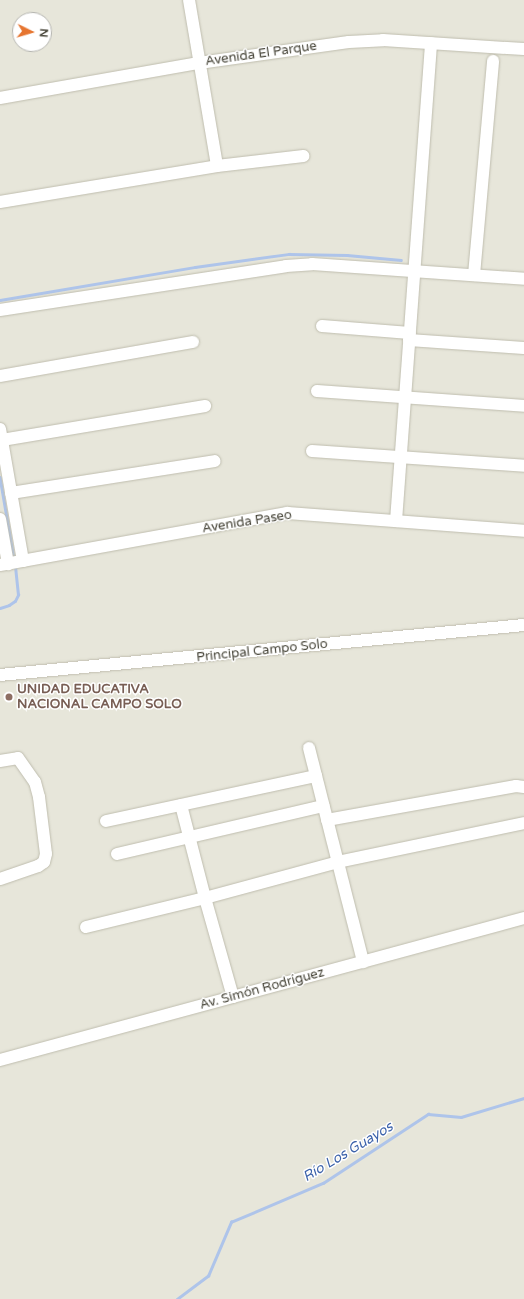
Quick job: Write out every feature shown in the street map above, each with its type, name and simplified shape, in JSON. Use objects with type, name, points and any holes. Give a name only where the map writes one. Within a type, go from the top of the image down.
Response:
[{"type":"street","points":[[189,0],[217,166]]},
{"type":"street","name":"Avenida El Parque","points":[[0,98],[199,63],[349,42],[383,40],[524,49]]},
{"type":"street","points":[[396,521],[431,43]]},
{"type":"street","points":[[474,275],[492,61]]},
{"type":"street","points":[[0,202],[217,166],[303,156]]},
{"type":"street","points":[[0,310],[286,266],[312,264],[524,279]]},
{"type":"street","points":[[322,326],[409,337],[524,348]]},
{"type":"street","points":[[0,376],[193,342]]},
{"type":"street","points":[[317,391],[524,406]]},
{"type":"street","points":[[13,563],[11,493],[1,435],[205,406]]},
{"type":"street","points":[[312,451],[524,466]]},
{"type":"street","points":[[11,493],[215,461]]},
{"type":"street","name":"Avenida Paseo","points":[[13,563],[287,513],[524,531]]},
{"type":"street","points":[[0,519],[13,563]]},
{"type":"street","name":"Principal Campo Solo","points":[[0,675],[524,625]]},
{"type":"street","points":[[309,748],[363,962]]},
{"type":"street","points":[[0,761],[15,757],[18,758],[34,782],[40,804],[46,854],[44,862],[38,866],[0,879]]},
{"type":"street","points":[[106,820],[316,776]]},
{"type":"street","points":[[327,820],[516,786],[524,787]]},
{"type":"street","points":[[181,805],[233,997]]},
{"type":"street","points":[[117,854],[324,806]]},
{"type":"street","points":[[86,927],[205,898],[338,862],[524,824]]},
{"type":"street","name":"Av. Simón Rodríguez","points":[[0,1060],[524,918]]},
{"type":"shaded area","points":[[0,0],[524,0],[524,1299],[0,1299]]},
{"type":"waterway","points":[[0,300],[195,267],[289,254],[347,255],[401,260]]},
{"type":"waterway","points":[[0,477],[14,559]]},
{"type":"waterway","points":[[0,608],[15,601],[18,595],[15,565]]},
{"type":"waterway","name":"Río Los Guayos","points":[[177,1299],[208,1276],[231,1222],[323,1183],[428,1114],[461,1117],[524,1098]]},
{"type":"place","name":"UNIDAD EDUCATIVA NACIONAL CAMPO SOLO","points":[[9,697]]}]
